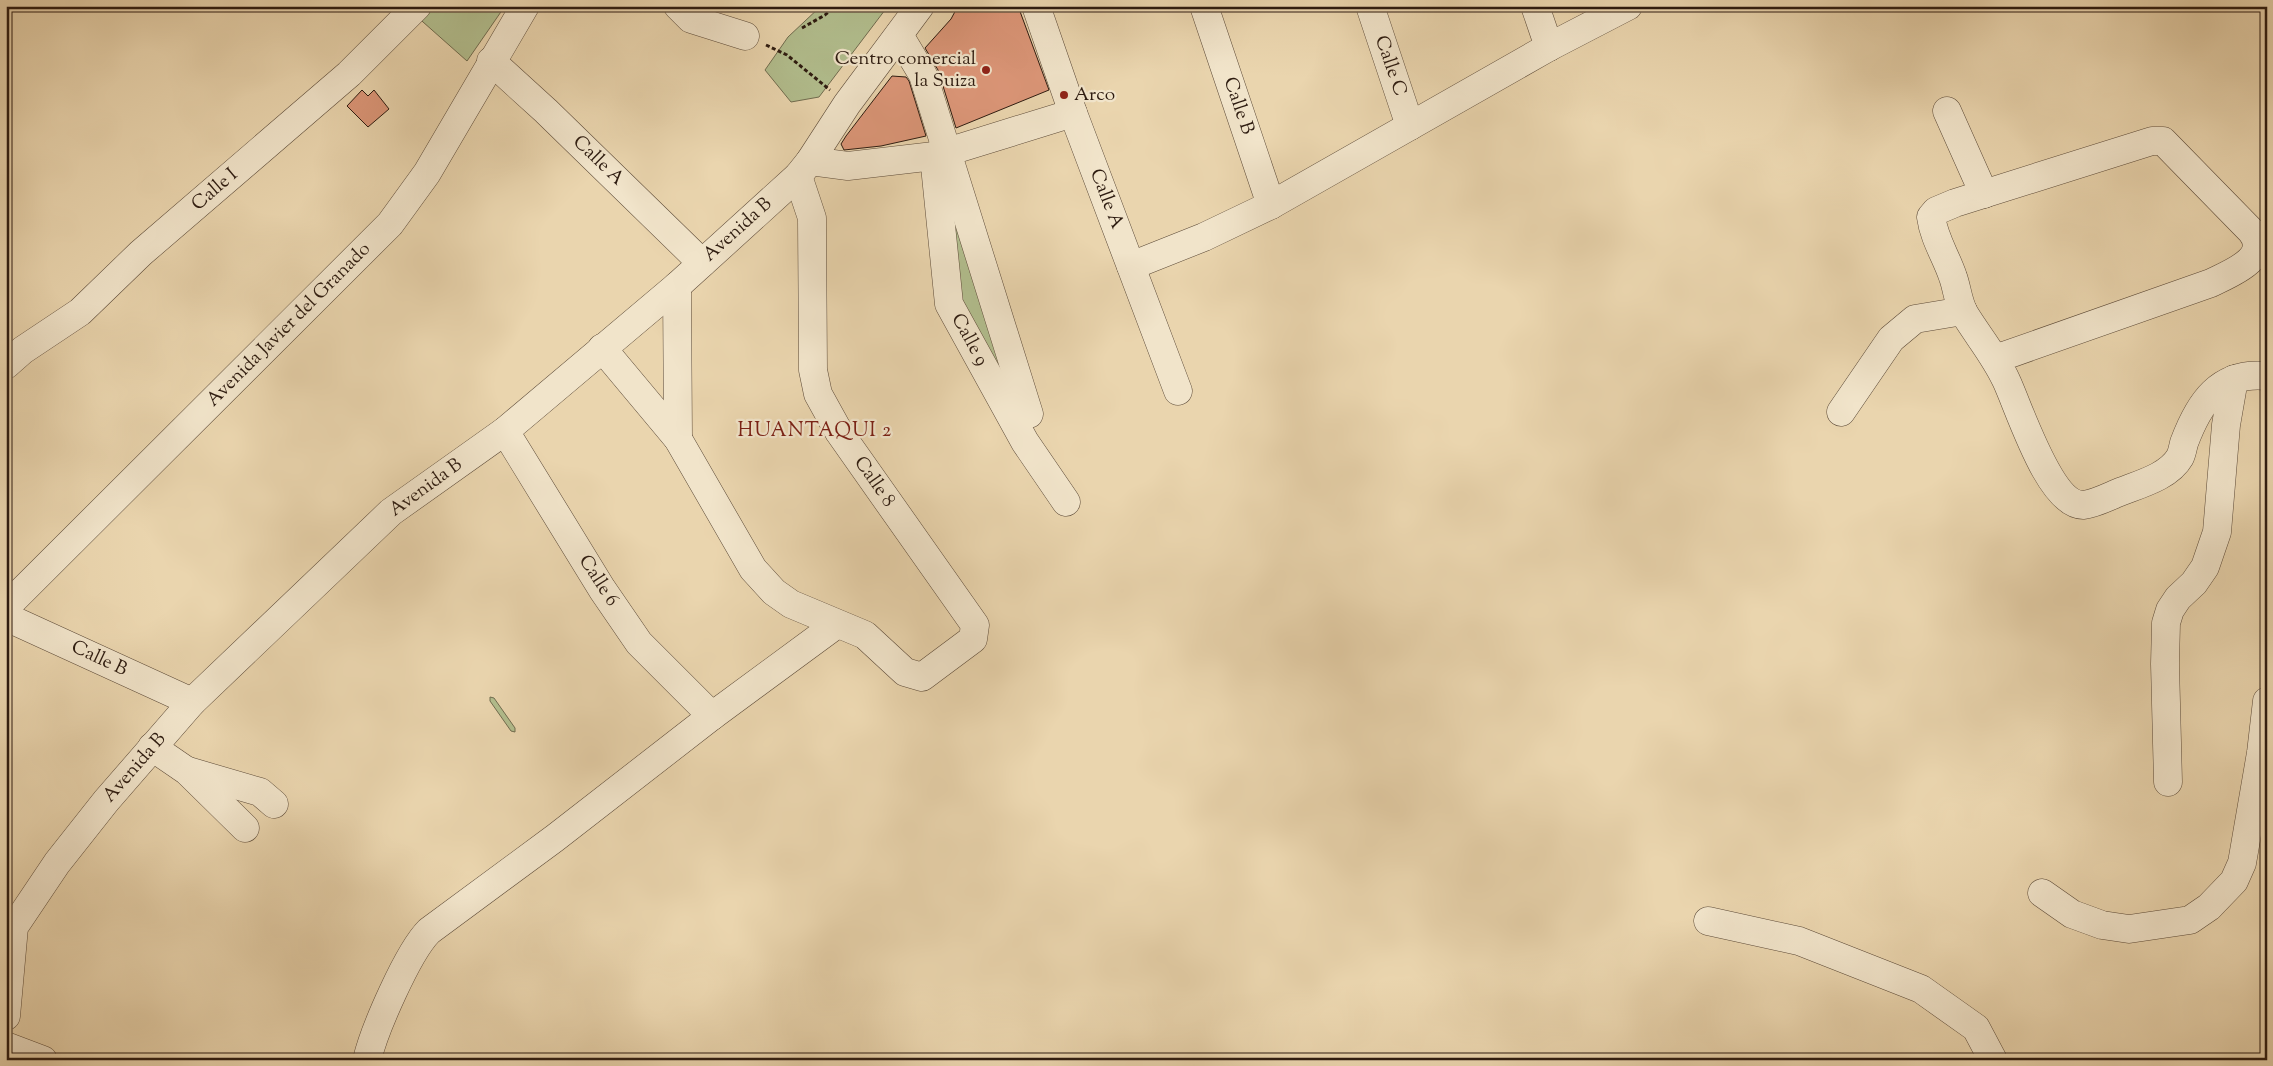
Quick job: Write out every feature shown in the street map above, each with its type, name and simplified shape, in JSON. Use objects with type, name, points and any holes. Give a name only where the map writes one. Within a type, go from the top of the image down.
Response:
[{"type":"street","name":"Calle I","points":[[6,365],[24,350],[80,312],[141,253],[349,74],[417,6]]},
{"type":"street","name":"Avenida Javier del Granado","points":[[6,607],[390,224],[426,173],[525,6]]},
{"type":"street","points":[[678,6],[691,19],[745,36]]},
{"type":"street","name":"Avenida B","points":[[6,1016],[10,927],[57,863],[152,746],[192,702],[391,512],[505,431],[678,286],[804,169],[847,104],[920,6]]},
{"type":"street","name":"Calle A","points":[[1036,6],[1073,113],[1178,391]]},
{"type":"street","name":"Calle B","points":[[1204,6],[1271,205]]},
{"type":"street","name":"Calle C","points":[[1370,6],[1410,126]]},
{"type":"street","points":[[1535,6],[1549,48]]},
{"type":"street","points":[[1131,266],[1204,237],[1271,205],[1549,48],[1628,6]]},
{"type":"street","points":[[899,35],[923,75],[941,154],[1029,414]]},
{"type":"street","name":"Calle A","points":[[491,61],[546,111],[702,263]]},
{"type":"street","points":[[1947,110],[1984,194]]},
{"type":"street","points":[[804,169],[848,166],[941,154],[1073,113]]},
{"type":"street","points":[[1995,359],[2212,283],[2241,268],[2254,255],[2258,248],[2258,239],[2163,141],[2152,141],[1936,211],[1932,217],[1933,230],[1953,276],[1963,311],[1995,359],[2051,482],[2066,498],[2082,505],[2102,499],[2165,473],[2180,457],[2203,402],[2212,391],[2234,379],[2255,375],[2267,376]]},
{"type":"street","name":"Calle 9","points":[[941,154],[949,304],[1026,442],[1066,502]]},
{"type":"street","name":"Calle 8","points":[[804,169],[812,218],[812,370],[818,394],[839,432],[975,625],[973,639],[922,677],[905,672],[865,635],[837,624]]},
{"type":"street","points":[[678,286],[678,439]]},
{"type":"street","points":[[1841,412],[1891,340],[1915,319],[1963,311]]},
{"type":"street","points":[[602,348],[678,439],[753,569],[774,592],[791,604],[837,624]]},
{"type":"street","points":[[2168,782],[2165,664],[2166,623],[2178,598],[2194,583],[2205,567],[2217,532],[2226,424],[2234,379]]},
{"type":"street","name":"Calle 6","points":[[505,431],[602,589],[639,644],[712,716]]},
{"type":"street","name":"Calle B","points":[[6,617],[192,702]]},
{"type":"street","points":[[367,1060],[371,1044],[419,941],[448,916],[555,838],[712,716],[837,624]]},
{"type":"street","points":[[2042,893],[2072,914],[2102,925],[2129,929],[2190,920],[2209,907],[2234,881],[2242,863],[2267,701]]},
{"type":"street","points":[[152,746],[186,771],[245,828]]},
{"type":"street","points":[[186,771],[260,792],[274,804]]},
{"type":"street","points":[[1708,921],[1799,941],[1921,989],[1976,1028],[1993,1060]]},
{"type":"street","points":[[6,1046],[44,1060]]},
{"type":"path","points":[[802,28],[825,15],[835,6]]},
{"type":"path","points":[[745,36],[787,55],[847,104]]},
{"type":"green space","points":[[422,6],[505,6],[467,61],[414,14]]},
{"type":"green space","points":[[821,6],[888,6],[819,97],[791,102],[765,70],[788,37]]},
{"type":"green space","points":[[943,169],[1023,413],[957,298]]},
{"type":"green space","points":[[490,697],[494,698],[515,728],[515,732],[511,731],[490,701]]},
{"type":"building","name":"Centro comercial la Suiza","points":[[958,6],[1018,6],[1049,90],[956,128],[938,70],[925,48],[951,19]]},
{"type":"building","points":[[892,76],[906,77],[909,81],[926,136],[881,146],[844,150],[841,144],[846,136]]},
{"type":"building","points":[[362,90],[368,96],[374,90],[389,109],[368,127],[347,106]]},
{"type":"place","name":"Centro comercial la Suiza","points":[[986,70]]},
{"type":"place","name":"Arco","points":[[1064,95]]},
{"type":"district","name":"HUANTAQUI 2","points":[[815,431]]}]
